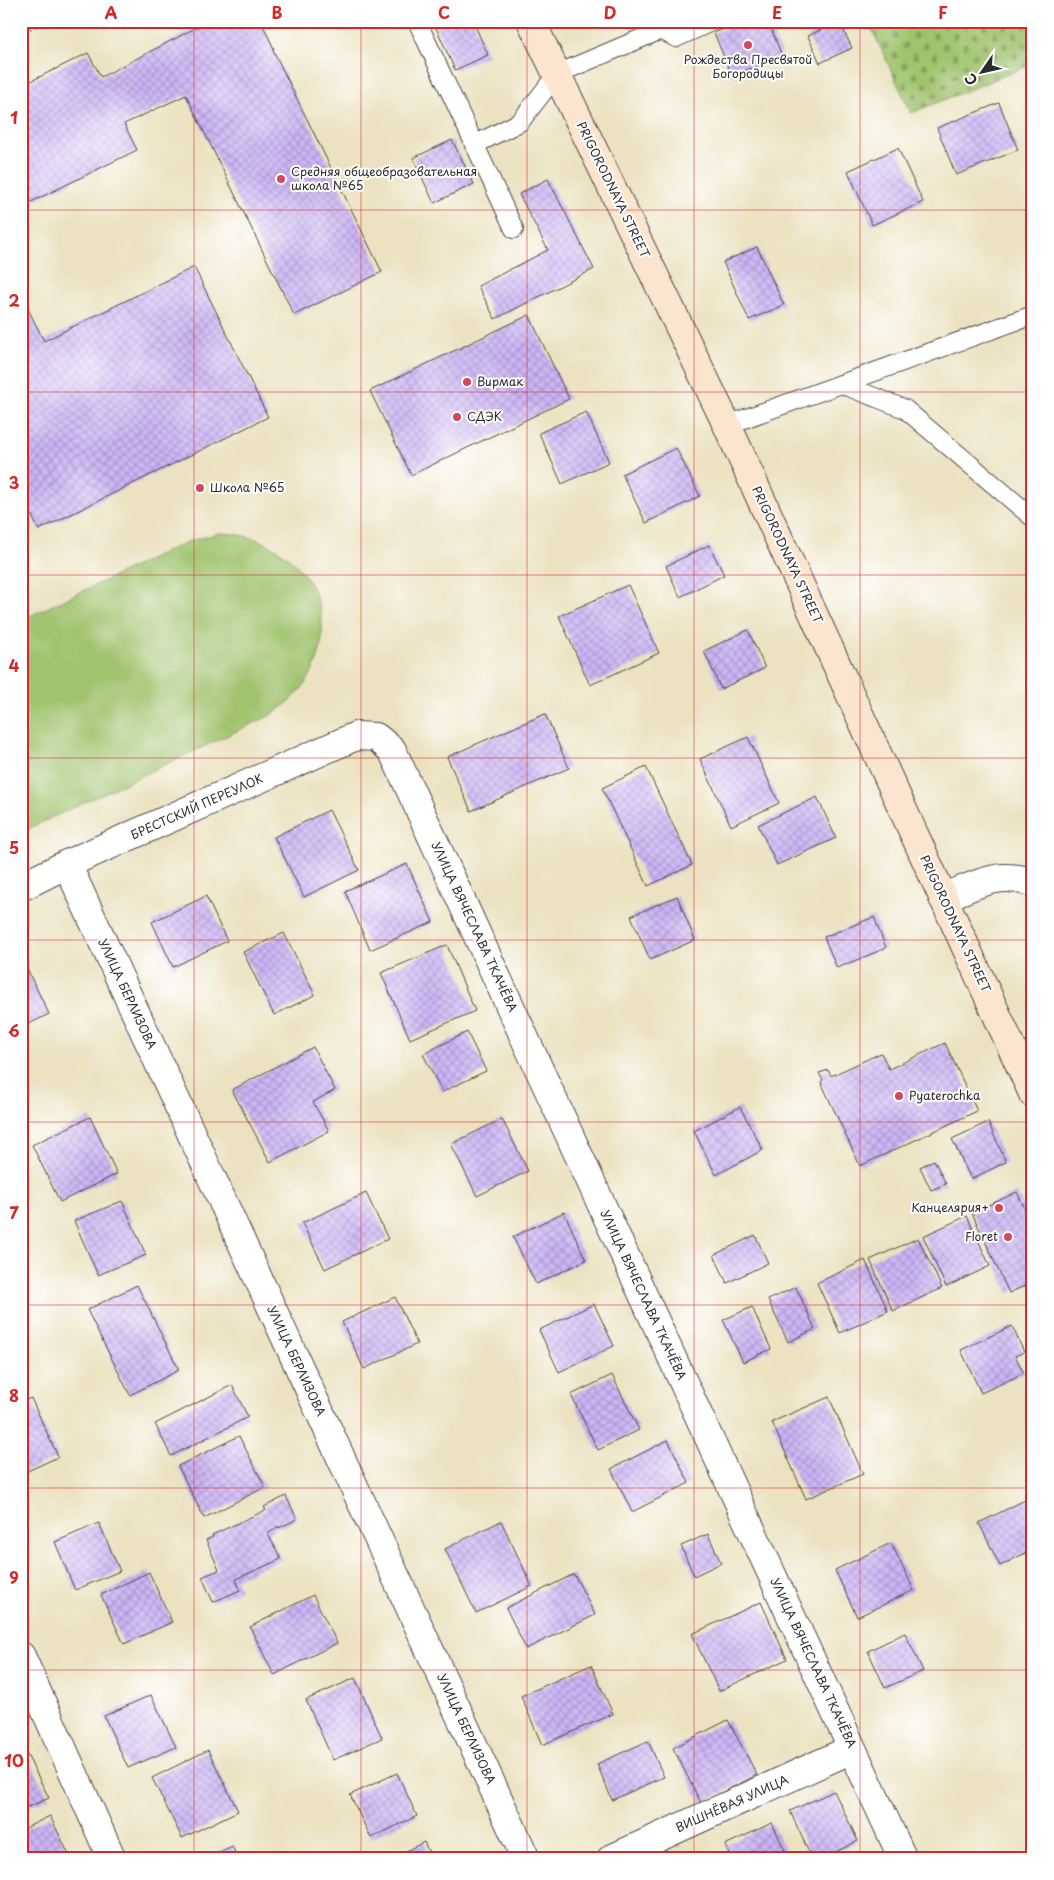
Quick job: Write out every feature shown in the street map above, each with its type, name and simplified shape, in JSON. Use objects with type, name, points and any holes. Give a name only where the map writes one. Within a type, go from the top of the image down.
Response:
[{"type":"street","name":"PRIGORODNAYA STREET","points":[[531,21],[727,425],[1033,1094]]},
{"type":"street","name":"БРЕСТСКИЙ ПЕРЕУЛОК","points":[[21,887],[67,864],[356,736],[376,737]]},
{"type":"street","name":"УЛИЦА ВЯЧЕСЛАВА ТКАЧЁВА","points":[[376,737],[392,750],[903,1859]]},
{"type":"street","name":"УЛИЦА БЕРЛИЗОВА","points":[[67,864],[526,1859]]},
{"type":"street","points":[[943,898],[996,877],[1016,877],[1033,883]]},
{"type":"street","points":[[21,1656],[112,1859]]},
{"type":"street","name":"ВИШНЁВАЯ УЛИЦА","points":[[612,1859],[852,1749]]},
{"type":"lane","points":[[417,21],[514,230]]},
{"type":"lane","points":[[474,145],[520,122],[556,74],[661,30],[676,38],[712,21]]},
{"type":"lane","points":[[727,425],[1033,316]]},
{"type":"lane","points":[[841,384],[904,409],[1033,518]]},
{"type":"path","points":[[21,33],[46,21]]},
{"type":"green space","points":[[868,21],[1033,21],[1033,64],[911,113]]},
{"type":"green space","points":[[220,533],[256,539],[285,555],[306,578],[319,605],[322,635],[315,665],[298,693],[269,716],[21,832],[21,620],[189,541]]},
{"type":"building","name":"Средняя общеобразовательная школа №65","points":[[209,21],[261,21],[273,50],[382,272],[294,315],[186,95],[124,124],[137,150],[21,207],[21,86],[88,53],[101,77]]},
{"type":"building","points":[[354,21],[373,21],[358,28]]},
{"type":"building","points":[[433,21],[473,21],[488,55],[455,70]]},
{"type":"building","name":"Рождества Пресвятой Богородицы","points":[[743,21],[768,21],[782,56],[732,76],[714,33]]},
{"type":"building","points":[[839,21],[852,48],[820,63],[808,36]]},
{"type":"building","points":[[999,103],[1018,150],[956,175],[937,128]]},
{"type":"building","points":[[452,140],[474,184],[434,203],[413,158]]},
{"type":"building","points":[[898,148],[923,202],[872,225],[848,171]]},
{"type":"building","points":[[548,179],[594,269],[495,319],[478,286],[548,250],[519,194]]},
{"type":"building","points":[[757,247],[784,305],[749,320],[723,262]]},
{"type":"building","points":[[194,267],[268,417],[39,530],[21,494],[21,295],[44,341]]},
{"type":"building","points":[[529,315],[569,399],[411,475],[370,391]]},
{"type":"building","points":[[586,412],[609,462],[562,484],[539,433]]},
{"type":"building","points":[[676,448],[700,496],[646,523],[622,474]]},
{"type":"building","points":[[709,545],[724,575],[680,597],[666,566]]},
{"type":"building","points":[[628,585],[659,653],[590,685],[559,616]]},
{"type":"building","points":[[748,630],[765,668],[721,689],[704,651]]},
{"type":"building","points":[[545,714],[569,768],[471,811],[447,757]]},
{"type":"building","points":[[748,737],[779,803],[731,826],[700,759]]},
{"type":"building","points":[[646,767],[692,865],[648,886],[602,788]]},
{"type":"building","points":[[817,797],[836,838],[777,865],[758,825]]},
{"type":"building","points":[[329,810],[359,870],[304,897],[274,837]]},
{"type":"building","points":[[407,864],[433,922],[370,950],[345,891]]},
{"type":"building","points":[[206,896],[227,941],[173,967],[152,922]]},
{"type":"building","points":[[677,896],[695,940],[650,960],[631,916]]},
{"type":"building","points":[[874,917],[886,948],[837,968],[824,937]]},
{"type":"building","points":[[284,933],[315,995],[274,1015],[243,952]]},
{"type":"building","points":[[447,945],[475,1011],[410,1039],[381,973]]},
{"type":"building","points":[[21,957],[49,1014],[21,1028]]},
{"type":"building","points":[[467,1032],[486,1071],[442,1092],[423,1054]]},
{"type":"building","name":"Pyaterochka","points":[[945,1043],[977,1111],[860,1166],[821,1082],[823,1080],[819,1073],[828,1070],[831,1076],[881,1053],[889,1069]]},
{"type":"building","points":[[313,1047],[335,1090],[313,1102],[329,1131],[270,1162],[232,1090]]},
{"type":"building","points":[[740,1107],[763,1150],[716,1175],[694,1131]]},
{"type":"building","points":[[90,1117],[117,1174],[60,1202],[32,1145]]},
{"type":"building","points":[[502,1119],[528,1171],[477,1196],[451,1144]]},
{"type":"building","points":[[988,1122],[1006,1162],[971,1179],[952,1139]]},
{"type":"building","points":[[934,1160],[946,1184],[931,1190],[920,1167]]},
{"type":"building","name":"Floret","points":[[1017,1192],[1033,1226],[1033,1282],[1009,1293],[972,1213]]},
{"type":"building","points":[[366,1193],[388,1239],[325,1269],[302,1223]]},
{"type":"building","points":[[122,1201],[146,1255],[98,1275],[74,1221]]},
{"type":"building","points":[[564,1212],[586,1260],[536,1284],[513,1237]]},
{"type":"building","points":[[967,1216],[990,1266],[946,1287],[923,1236]]},
{"type":"building","points":[[755,1235],[768,1263],[727,1283],[714,1255]]},
{"type":"building","points":[[918,1238],[942,1288],[893,1311],[870,1260]]},
{"type":"building","points":[[865,1260],[888,1311],[840,1333],[817,1283]]},
{"type":"building","points":[[137,1285],[179,1370],[130,1395],[87,1310]]},
{"type":"building","points":[[796,1287],[815,1329],[788,1342],[768,1300]]},
{"type":"building","points":[[395,1297],[417,1344],[364,1369],[342,1322]]},
{"type":"building","points":[[594,1304],[614,1346],[559,1372],[539,1330]]},
{"type":"building","points":[[752,1307],[771,1349],[743,1362],[723,1320]]},
{"type":"building","points":[[1012,1326],[1024,1352],[1015,1356],[1024,1373],[981,1393],[961,1350]]},
{"type":"building","points":[[612,1375],[639,1430],[598,1450],[571,1395]]},
{"type":"building","points":[[232,1385],[248,1417],[171,1456],[155,1424]]},
{"type":"building","points":[[829,1397],[863,1474],[806,1499],[772,1422]]},
{"type":"building","points":[[31,1398],[58,1457],[21,1474],[21,1402]]},
{"type":"building","points":[[239,1436],[265,1487],[204,1518],[178,1466]]},
{"type":"building","points":[[668,1440],[689,1483],[632,1512],[611,1469]]},
{"type":"building","points":[[286,1496],[297,1519],[279,1528],[278,1526],[268,1534],[281,1559],[236,1579],[240,1590],[213,1602],[202,1577],[219,1570],[206,1540],[213,1537],[212,1535],[266,1510],[264,1507]]},
{"type":"building","points":[[1027,1499],[1033,1512],[1033,1549],[1000,1566],[979,1523]]},
{"type":"building","points":[[501,1521],[532,1586],[476,1613],[445,1549]]},
{"type":"building","points":[[99,1523],[120,1571],[75,1590],[55,1542]]},
{"type":"building","points":[[708,1534],[721,1563],[694,1576],[681,1546]]},
{"type":"building","points":[[891,1543],[914,1590],[857,1617],[835,1570]]},
{"type":"building","points":[[149,1572],[172,1622],[124,1644],[101,1595]]},
{"type":"building","points":[[574,1574],[595,1615],[526,1649],[506,1608]]},
{"type":"building","points":[[313,1595],[337,1643],[274,1675],[250,1627]]},
{"type":"building","points":[[761,1602],[787,1659],[719,1691],[692,1634]]},
{"type":"building","points":[[905,1633],[923,1671],[885,1688],[868,1651]]},
{"type":"building","points":[[591,1665],[613,1714],[542,1745],[521,1696]]},
{"type":"building","points":[[355,1678],[382,1738],[333,1760],[306,1700]]},
{"type":"building","points":[[151,1695],[176,1747],[128,1768],[104,1716]]},
{"type":"building","points":[[728,1720],[757,1775],[701,1803],[673,1748]]},
{"type":"building","points":[[648,1741],[664,1777],[612,1800],[597,1764]]},
{"type":"building","points":[[21,1743],[49,1798],[21,1810]]},
{"type":"building","points":[[208,1750],[238,1811],[182,1838],[152,1778]]},
{"type":"building","points":[[397,1773],[417,1816],[371,1838],[350,1795]]},
{"type":"building","points":[[834,1791],[858,1841],[821,1859],[812,1859],[790,1811]]},
{"type":"building","points":[[50,1816],[71,1859],[21,1859],[21,1830]]},
{"type":"building","points":[[772,1823],[789,1859],[731,1859],[725,1845]]},
{"type":"building","points":[[424,1842],[432,1859],[390,1859]]},
{"type":"building","points":[[232,1846],[238,1859],[205,1859]]},
{"type":"place","name":"Рождества Пресвятой Богородицы","points":[[748,45]]},
{"type":"place","name":"Средняя общеобразовательная школа №65","points":[[281,179]]},
{"type":"place","name":"Вирмак","points":[[467,382]]},
{"type":"place","name":"СДЭК","points":[[457,417]]},
{"type":"place","name":"Школа №65","points":[[200,488]]},
{"type":"place","name":"Pyaterochka","points":[[899,1096]]},
{"type":"place","name":"Канцелярия+","points":[[999,1208]]},
{"type":"place","name":"Floret","points":[[1008,1237]]}]
